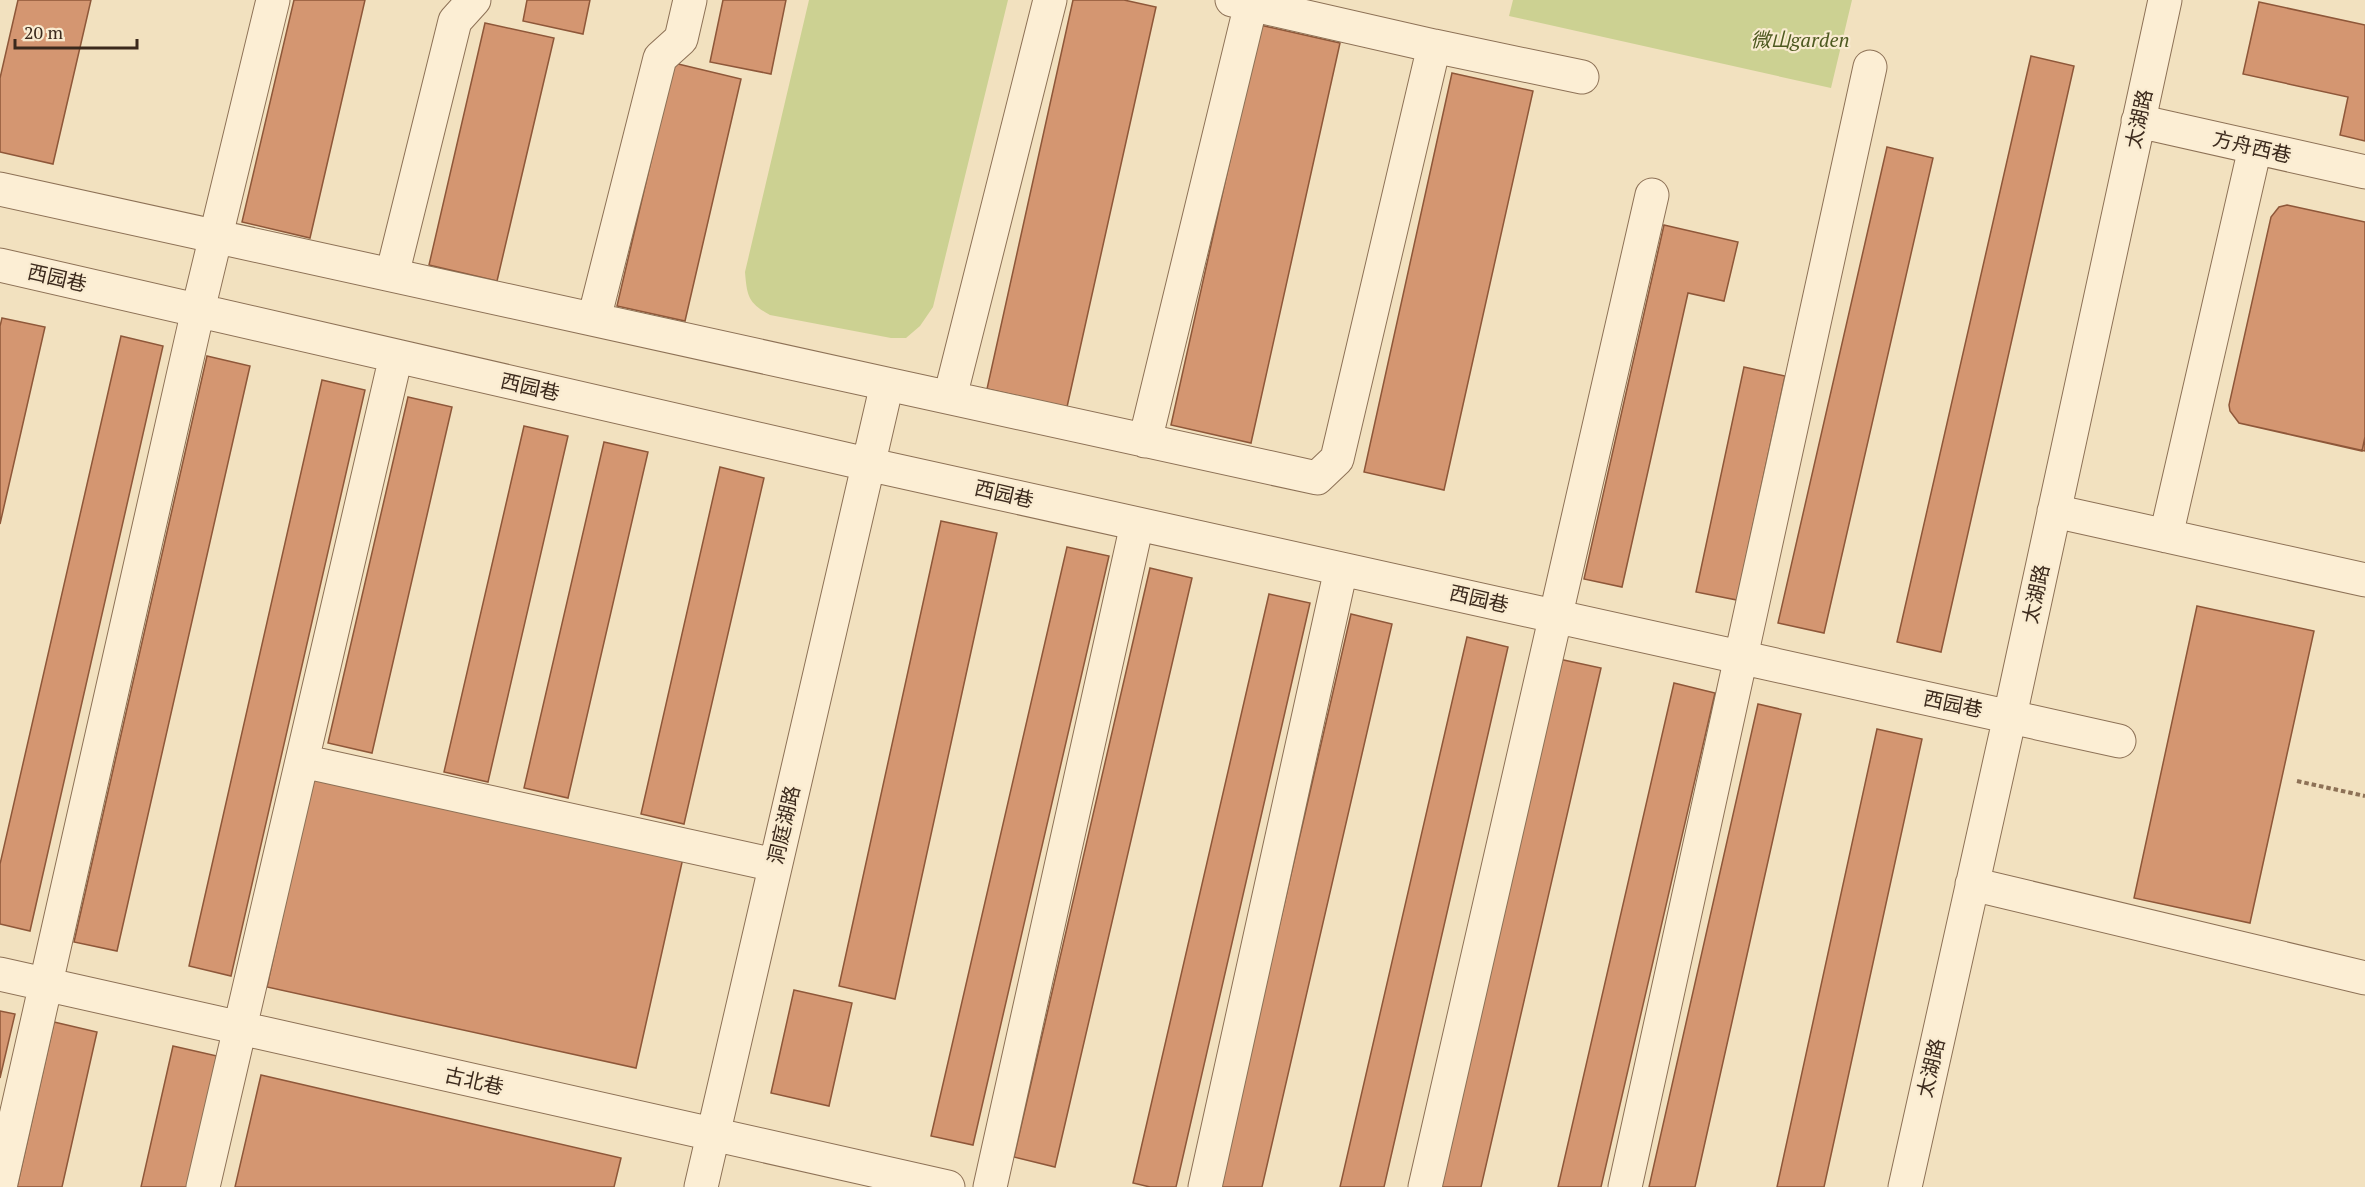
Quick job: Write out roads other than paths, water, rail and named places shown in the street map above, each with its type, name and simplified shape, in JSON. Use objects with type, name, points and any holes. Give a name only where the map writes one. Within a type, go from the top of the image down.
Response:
[{"type":"street","points":[[0,1187],[215,236],[273,0]]},
{"type":"street","points":[[392,275],[454,21],[474,0]]},
{"type":"street","points":[[594,319],[660,58],[681,39],[690,0]]},
{"type":"street","points":[[950,398],[1050,0]]},
{"type":"street","name":"太湖路","points":[[1905,1187],[2010,717],[2165,0]]},
{"type":"street","points":[[1145,441],[1241,2],[1582,77]]},
{"type":"street","points":[[0,189],[1317,478],[1337,459],[1434,46]]},
{"type":"street","points":[[1625,1187],[1870,67]]},
{"type":"street","name":"方舟西巷","points":[[2139,121],[2365,172]]},
{"type":"street","points":[[2166,536],[2255,148]]},
{"type":"street","points":[[1425,1187],[1652,195]]},
{"type":"street","name":"西园巷","points":[[0,265],[867,464],[2118,741]]},
{"type":"street","points":[[203,1187],[396,356]]},
{"type":"street","name":"洞庭湖路","points":[[701,1187],[887,384]]},
{"type":"street","points":[[2054,511],[2365,580]]},
{"type":"street","points":[[990,1187],[1137,524]]},
{"type":"street","points":[[1205,1187],[1341,569]]},
{"type":"street","points":[[302,761],[775,866]]},
{"type":"street","points":[[1972,884],[2365,978]]},
{"type":"street","name":"古北巷","points":[[0,974],[948,1187]]},
{"type":"park label","name":"微山garden","points":[[1800,40]]}]
